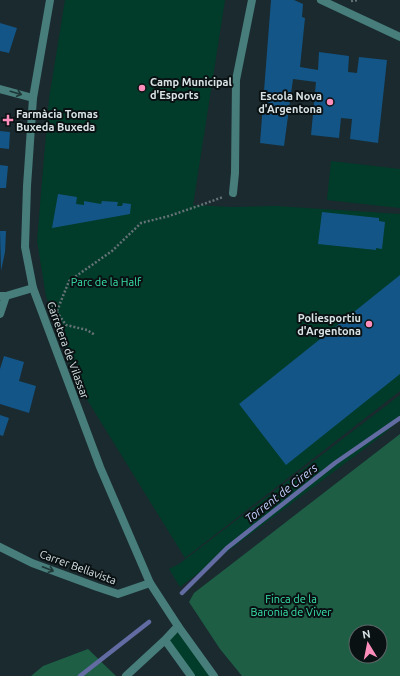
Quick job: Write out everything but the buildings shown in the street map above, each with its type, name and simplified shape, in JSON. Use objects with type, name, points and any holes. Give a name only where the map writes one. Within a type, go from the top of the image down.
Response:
[{"type":"street","name":"Carretera de Vilassar","points":[[50,0],[32,98],[26,186],[24,247],[33,288],[100,467],[150,583],[178,626],[214,676]]},
{"type":"street","points":[[233,193],[235,174],[236,80],[252,0]]},
{"type":"street","points":[[321,0],[400,37]]},
{"type":"street","points":[[0,88],[32,98]]},
{"type":"street","points":[[0,314],[3,296],[33,288]]},
{"type":"street","name":"Carrer Bellavista","points":[[0,547],[32,563],[118,594],[150,583]]},
{"type":"street","points":[[126,676],[178,626]]},
{"type":"street","points":[[165,640],[191,676]]},
{"type":"path","points":[[347,0],[359,0]]},
{"type":"path","points":[[95,335],[87,330],[66,325],[57,311],[69,281],[112,251],[141,223],[188,210],[233,193]]},
{"type":"green space","name":"Parc de la Half","points":[[65,0],[225,0],[193,205],[232,207],[276,206],[400,214],[400,391],[185,558],[78,385],[46,296],[37,241],[49,99]]},
{"type":"green space","points":[[331,161],[400,169],[400,208],[327,200]]},
{"type":"green space","points":[[400,395],[400,420],[380,437],[180,587],[169,569],[179,564]]},
{"type":"green space","name":"Finca de la Baronia de Viver","points":[[400,434],[400,676],[242,676],[220,649],[189,602],[194,593]]},
{"type":"green space","points":[[178,626],[214,676],[191,676],[165,640]]},
{"type":"green space","points":[[88,649],[116,676],[31,676],[43,666]]},
{"type":"waterway","name":"Torrent de Cirers","points":[[182,593],[227,548],[335,463],[400,418]]},
{"type":"waterway","name":"Torrent de Cirers","points":[[80,676],[149,622]]},
{"type":"place","name":"Camp Municipal d'Esports","points":[[142,88]]},
{"type":"place","name":"Escola Nova d'Argentona","points":[[330,102]]},
{"type":"place","name":"Farmàcia Tomas Buxeda Buxeda","points":[[8,120]]},
{"type":"place","name":"Poliesportiu d'Argentona","points":[[369,324]]}]
